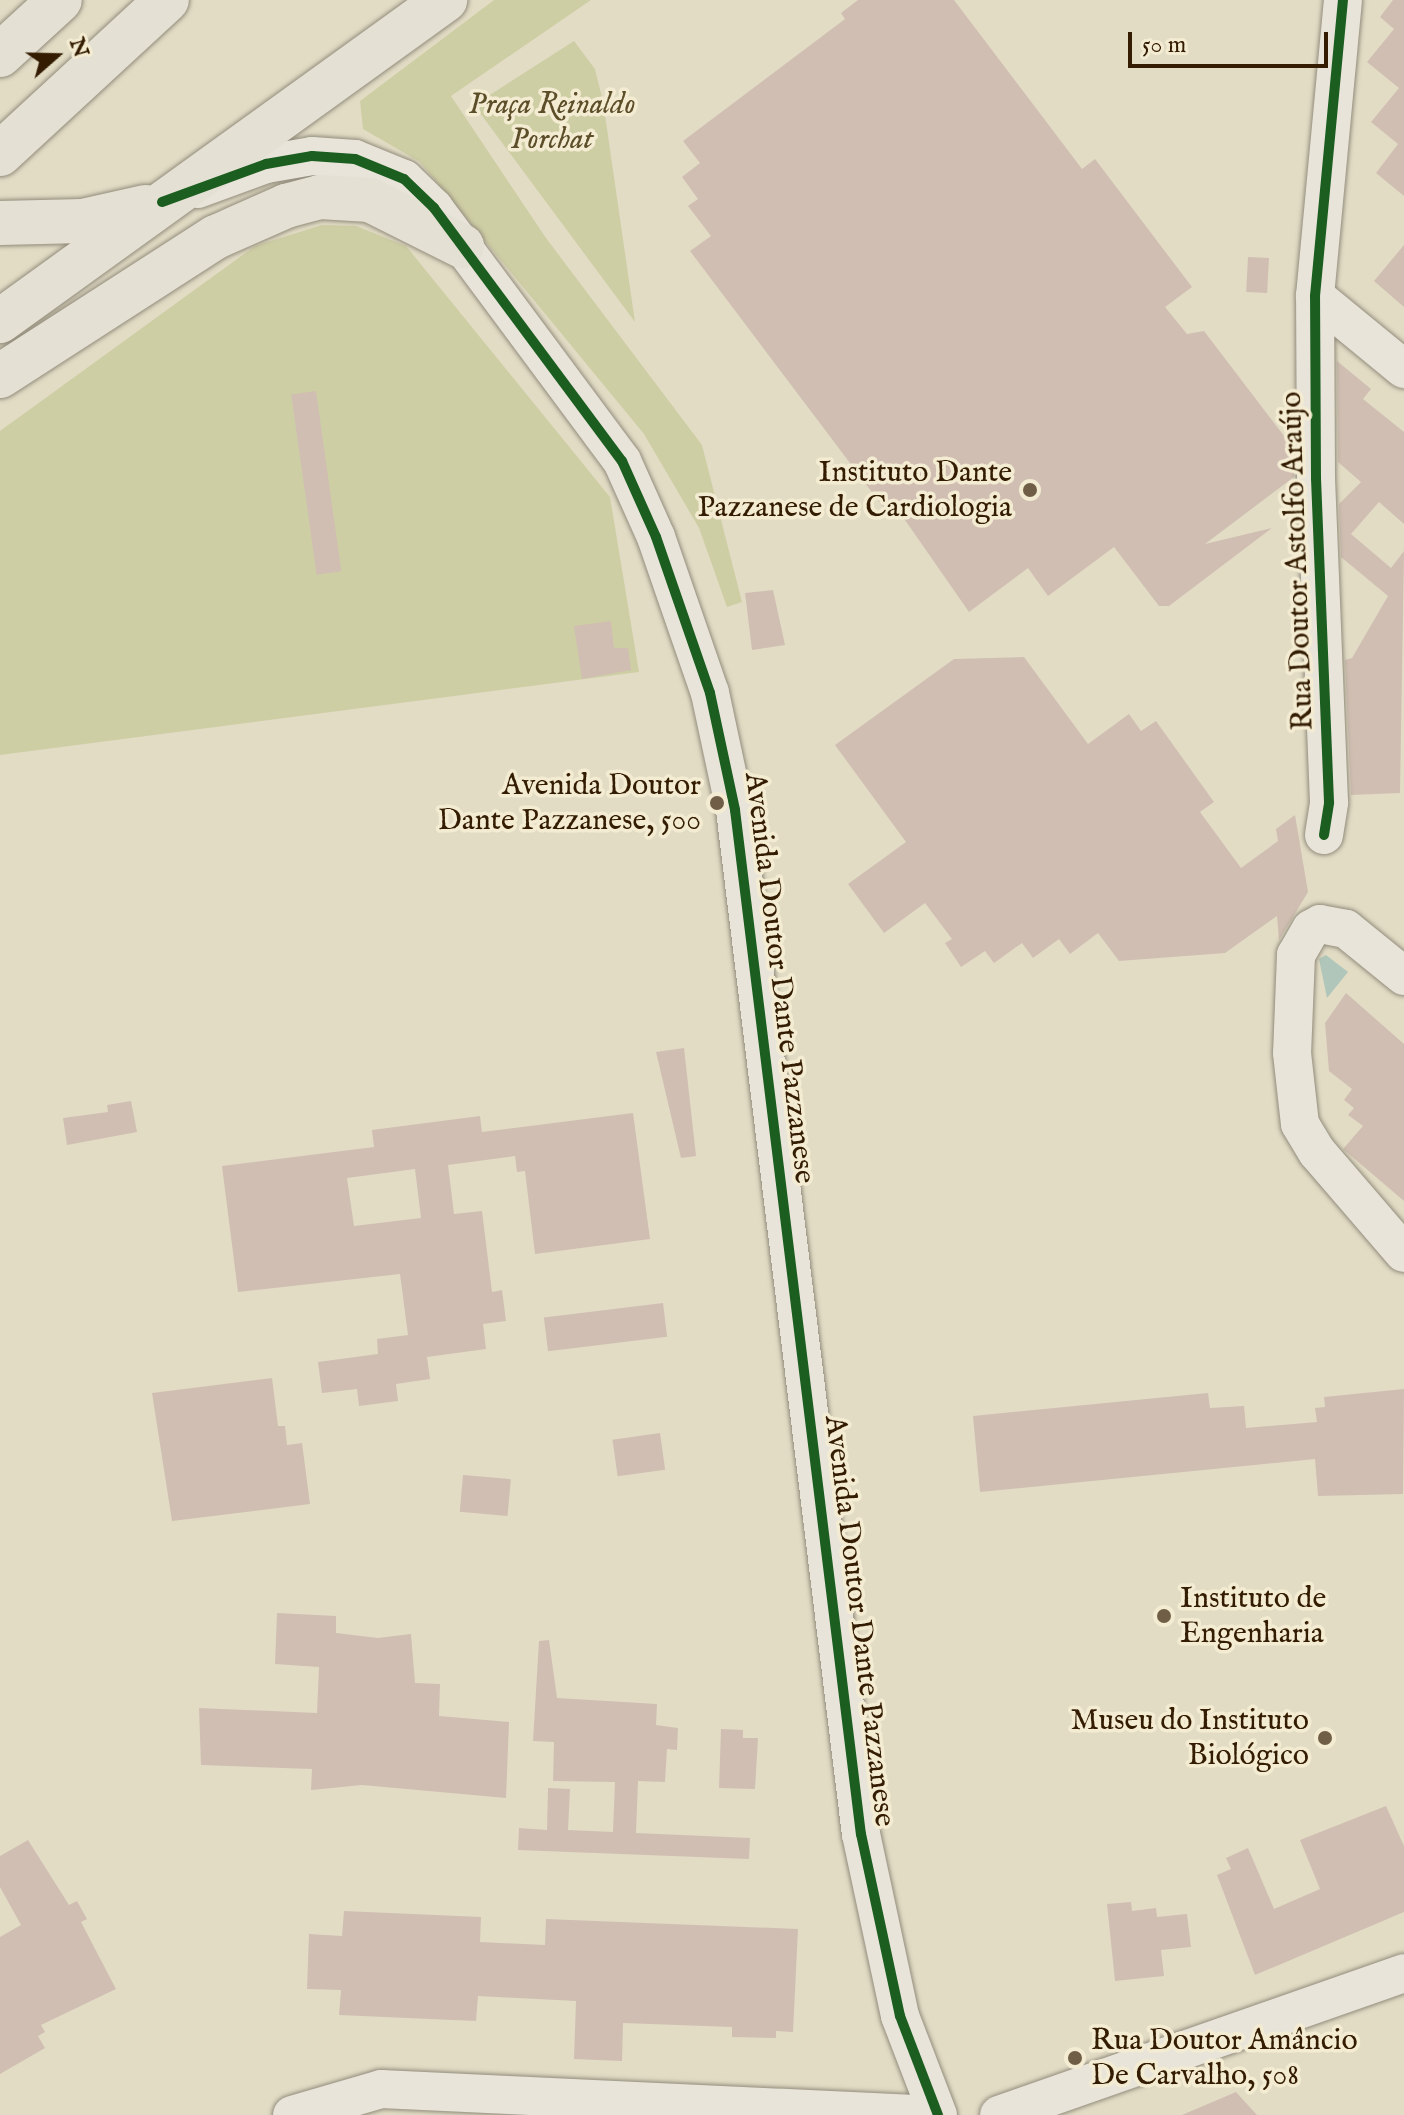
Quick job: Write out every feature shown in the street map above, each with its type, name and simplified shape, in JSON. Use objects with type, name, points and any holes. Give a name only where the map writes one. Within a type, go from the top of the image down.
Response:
[{"type":"main road","points":[[0,55],[60,0]]},
{"type":"main road","points":[[0,154],[167,0]]},
{"type":"main road","points":[[0,321],[445,0]]},
{"type":"main road","points":[[0,376],[216,237],[286,206],[320,197],[370,200],[462,246]]},
{"type":"main road","points":[[0,223],[83,221],[162,202]]},
{"type":"street","name":"Rua Doutor Astolfo Araújo","points":[[1324,835],[1329,802],[1316,478],[1315,296],[1343,0]]},
{"type":"street","name":"Avenida Doutor Dante Pazzanese","points":[[162,202],[266,164],[312,156],[355,159],[404,179],[462,246],[622,461],[656,537],[719,727],[735,810],[861,1834],[900,2016],[937,2115]]},
{"type":"street","points":[[1315,296],[1404,369]]},
{"type":"street","points":[[1404,976],[1346,929],[1320,924],[1304,938],[1296,955],[1295,1095],[1300,1124],[1317,1152],[1404,1253]]},
{"type":"street","points":[[999,2115],[1404,1973]]},
{"type":"street","points":[[301,2113],[381,2089],[937,2115]]},
{"type":"green space","points":[[494,0],[591,0],[451,96],[546,238],[702,445],[742,602],[727,607],[699,528],[644,434],[420,162],[363,129],[360,101]]},
{"type":"green space","name":"Praça Reinaldo Porchat","points":[[574,41],[595,69],[603,101],[635,322],[474,105]]},
{"type":"green space","points":[[322,225],[356,226],[406,246],[610,497],[639,672],[0,755],[0,431],[255,246]]},
{"type":"shaded area","points":[[1326,955],[1348,972],[1327,998],[1319,959]]},
{"type":"building","points":[[858,0],[954,0],[1082,169],[1095,159],[1192,287],[1165,307],[1187,334],[1204,331],[1294,449],[1294,477],[1205,544],[1272,528],[1169,606],[1159,606],[1114,547],[1048,596],[1028,568],[969,612],[898,510],[890,516],[690,251],[711,236],[688,206],[698,199],[682,177],[700,163],[683,141],[845,19],[841,13]]},
{"type":"building","points":[[1393,0],[1404,0],[1404,196],[1376,173],[1398,144],[1371,122],[1399,88],[1367,62],[1394,29],[1380,17]]},
{"type":"building","points":[[1404,245],[1404,307],[1374,281]]},
{"type":"building","points":[[1248,257],[1269,258],[1267,293],[1246,292]]},
{"type":"building","points":[[1337,361],[1371,389],[1363,399],[1404,432],[1404,524],[1379,502],[1351,534],[1391,568],[1404,551],[1400,793],[1351,795],[1345,660],[1352,658],[1388,596],[1341,557],[1339,504],[1361,482],[1338,462]]},
{"type":"building","points":[[316,391],[341,571],[317,575],[291,394]]},
{"type":"building","points":[[773,590],[785,645],[752,650],[745,593]]},
{"type":"building","points":[[611,621],[614,648],[628,648],[631,670],[582,679],[574,626]]},
{"type":"building","points":[[1024,657],[1088,744],[1129,714],[1141,731],[1156,721],[1214,802],[1200,812],[1241,868],[1278,841],[1276,829],[1295,815],[1308,892],[1279,940],[1277,916],[1225,953],[1119,961],[1098,933],[1070,954],[1059,939],[1033,958],[1022,943],[994,963],[985,951],[961,967],[945,943],[952,939],[925,903],[884,933],[848,884],[906,842],[835,745],[954,659]]},
{"type":"building","points":[[1346,993],[1404,1044],[1404,1201],[1343,1149],[1363,1126],[1348,1115],[1354,1108],[1344,1100],[1352,1089],[1329,1071],[1325,1023]]},
{"type":"building","points":[[684,1048],[696,1156],[681,1158],[656,1052]]},
{"type":"building","points":[[131,1101],[137,1132],[67,1145],[63,1118],[108,1112],[107,1105]]},
{"type":"building","points":[[633,1113],[650,1239],[535,1254],[525,1171],[517,1172],[515,1156],[448,1165],[454,1214],[482,1211],[492,1292],[502,1290],[506,1321],[483,1324],[486,1349],[427,1357],[430,1379],[396,1384],[398,1401],[359,1406],[357,1389],[322,1393],[318,1362],[378,1354],[377,1339],[408,1335],[400,1274],[238,1292],[222,1166],[374,1147],[372,1130],[480,1116],[482,1132]],"holes":[[[415,1169],[421,1218],[354,1226],[347,1178]]]},
{"type":"building","points":[[663,1303],[667,1337],[548,1351],[544,1318]]},
{"type":"building","points":[[272,1378],[278,1426],[285,1426],[287,1445],[302,1443],[310,1504],[172,1521],[152,1393]]},
{"type":"building","points":[[1404,1389],[1403,1494],[1318,1496],[1315,1459],[980,1492],[973,1416],[1208,1393],[1210,1408],[1244,1406],[1246,1428],[1317,1422],[1315,1408],[1325,1407],[1324,1397]]},
{"type":"building","points":[[660,1433],[665,1470],[618,1476],[612,1440]]},
{"type":"building","points":[[463,1475],[511,1479],[508,1516],[460,1512]]},
{"type":"building","points":[[277,1613],[336,1616],[336,1633],[378,1638],[411,1634],[415,1683],[440,1684],[439,1716],[509,1722],[506,1798],[362,1785],[311,1790],[312,1769],[201,1765],[199,1708],[317,1713],[319,1667],[275,1664]]},
{"type":"building","points":[[549,1640],[557,1698],[657,1704],[656,1725],[678,1728],[677,1750],[667,1749],[665,1782],[638,1781],[636,1833],[750,1838],[749,1859],[518,1850],[519,1828],[547,1830],[548,1788],[570,1789],[568,1830],[613,1832],[615,1782],[553,1781],[554,1742],[533,1741],[539,1641]]},
{"type":"building","points":[[721,1729],[743,1730],[743,1738],[758,1738],[755,1789],[719,1788]]},
{"type":"building","points":[[1386,1806],[1404,1846],[1404,1912],[1255,1975],[1217,1875],[1231,1869],[1226,1858],[1248,1848],[1274,1909],[1320,1889],[1300,1840]]},
{"type":"building","points":[[28,1840],[69,1905],[77,1901],[87,1919],[81,1922],[116,1989],[41,2025],[45,2032],[38,2036],[45,2048],[0,2074],[0,1937],[21,1925],[0,1887],[0,1856]]},
{"type":"building","points":[[1131,1902],[1132,1911],[1156,1908],[1157,1917],[1187,1914],[1191,1947],[1161,1950],[1164,1976],[1115,1981],[1107,1904]]},
{"type":"building","points":[[344,1911],[481,1917],[480,1942],[545,1945],[546,1919],[798,1929],[793,2032],[776,2031],[776,2038],[732,2037],[732,2027],[623,2023],[622,2061],[574,2059],[576,2001],[478,1996],[476,2021],[339,2015],[341,1990],[307,1989],[309,1934],[342,1936]]},
{"type":"building","points":[[1236,2092],[1257,2115],[1182,2115]]},
{"type":"cycle path","points":[[1324,835],[1329,802],[1316,478],[1315,296],[1343,0]]},
{"type":"cycle path","points":[[162,202],[266,164],[312,156],[355,159],[404,179],[434,208],[622,461],[656,537],[710,693],[735,810],[861,1834],[900,2016],[938,2115]]},
{"type":"place","name":"Instituto Dante Pazzanese de Cardiologia","points":[[1030,490]]},
{"type":"place","name":"Avenida Doutor Dante Pazzanese, 500","points":[[717,803]]},
{"type":"place","name":"Instituto de Engenharia","points":[[1164,1616]]},
{"type":"place","name":"Museu do Instituto Biológico","points":[[1325,1738]]},
{"type":"place","name":"Rua Doutor Amâncio De Carvalho, 508","points":[[1075,2058]]}]
